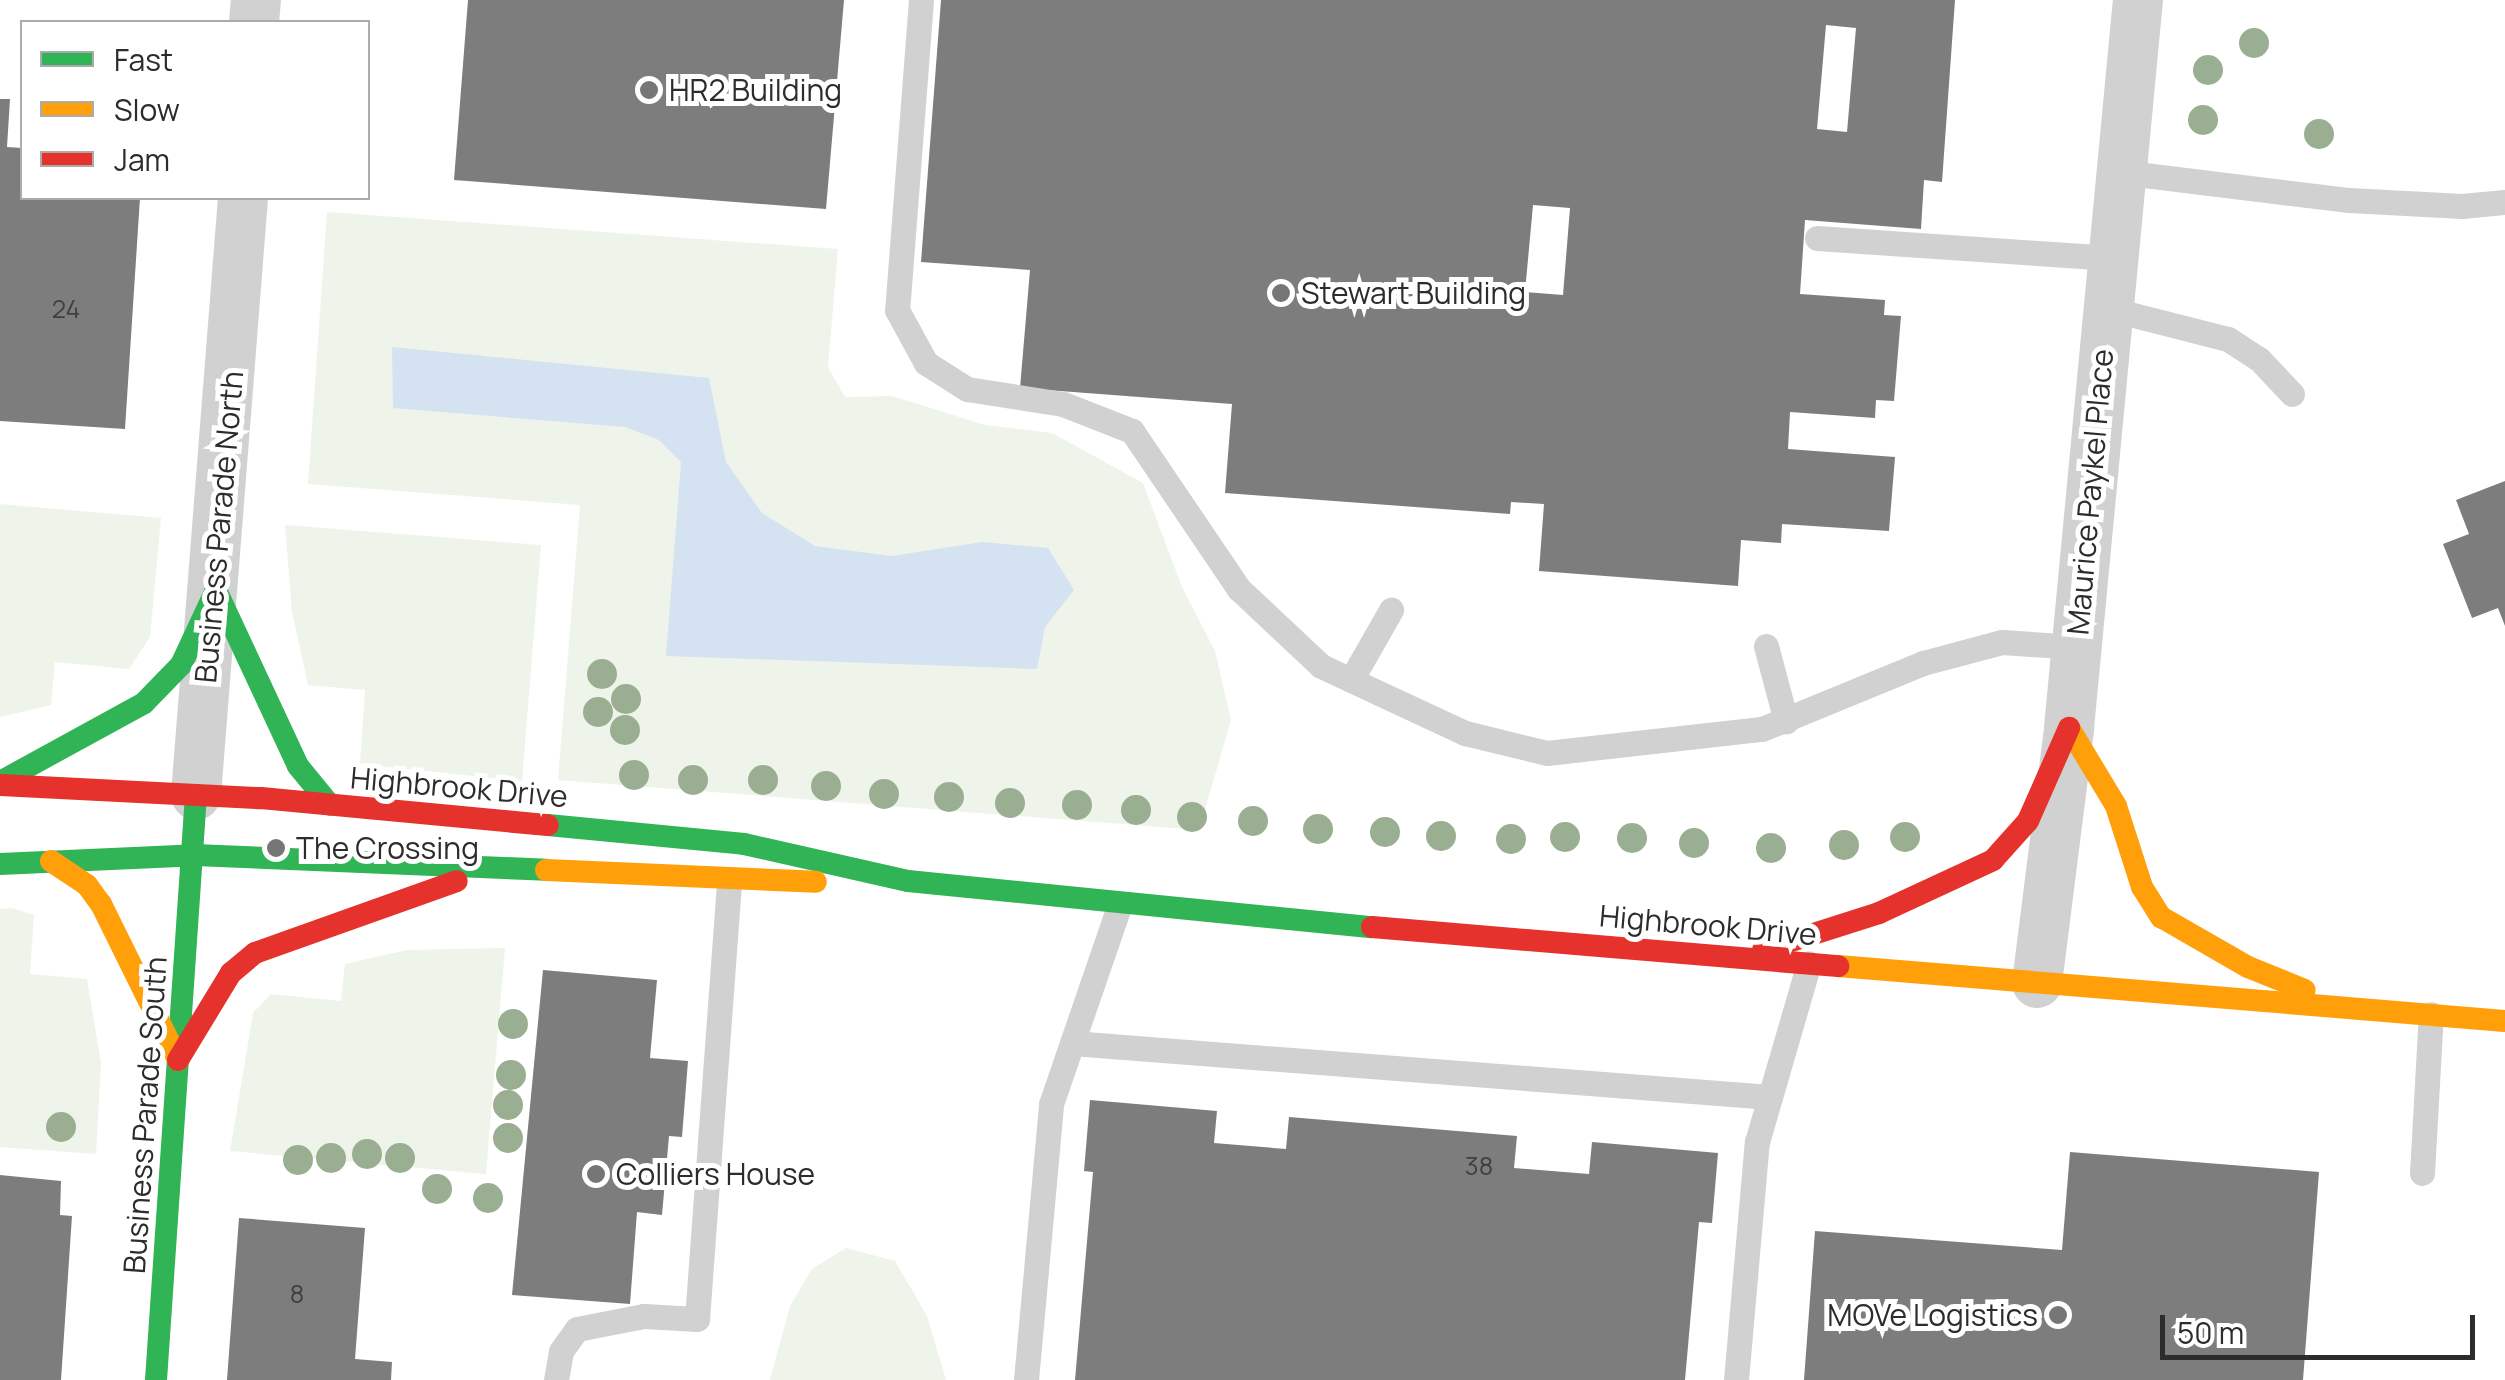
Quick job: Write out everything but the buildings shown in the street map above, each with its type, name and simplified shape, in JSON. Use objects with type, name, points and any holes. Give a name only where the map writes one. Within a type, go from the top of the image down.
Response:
[{"type":"main road","points":[[0,784],[144,703],[181,665],[216,590]]},
{"type":"main road","points":[[216,590],[298,766],[330,805]]},
{"type":"main road","points":[[1736,959],[1879,913],[1994,860],[2028,822],[2069,728]]},
{"type":"main road","points":[[2069,728],[2116,806],[2142,887],[2161,918],[2248,967],[2350,1008]]},
{"type":"main road","name":"Highbrook Drive","points":[[0,784],[330,805],[744,844],[908,881],[1118,906],[2505,1021]]},
{"type":"main road","name":"Business Parade North","points":[[194,856],[196,796]]},
{"type":"main road","name":"Highbrook Drive","points":[[0,864],[194,856],[504,868],[728,883],[908,881]]},
{"type":"main road","name":"Business Parade South","points":[[156,1380],[194,856]]},
{"type":"main road","points":[[51,861],[87,885],[101,904],[178,1060]]},
{"type":"main road","points":[[178,1060],[232,973],[254,953],[404,896],[504,868]]},
{"type":"street","name":"Maurice Paykel Place","points":[[2037,983],[2069,728],[2138,0]]},
{"type":"street","name":"Business Parade North","points":[[196,796],[216,590],[243,200]]},
{"type":"lane","points":[[921,0],[897,310],[926,363],[968,389],[1063,404],[1132,431],[1240,589],[1322,666],[1464,732],[1547,752],[1661,744],[1786,721],[1923,663],[2002,642],[2075,648]]},
{"type":"lane","points":[[2120,172],[2350,200],[2462,206],[2505,202]]},
{"type":"lane","points":[[1818,238],[2111,258]]},
{"type":"lane","points":[[2106,308],[2228,339],[2259,358],[2292,394]]},
{"type":"lane","points":[[1351,680],[1392,610]]},
{"type":"lane","points":[[1766,646],[1786,721]]},
{"type":"lane","points":[[556,1380],[561,1351],[577,1329],[644,1316],[697,1320],[728,883]]},
{"type":"lane","points":[[1026,1380],[1052,1104],[1118,906]]},
{"type":"lane","points":[[1736,1380],[1757,1142],[1809,964]]},
{"type":"lane","points":[[2422,1173],[2431,1014]]},
{"type":"lane","points":[[1072,1043],[1770,1097]]},
{"type":"shaded area","points":[[327,212],[838,249],[828,367],[845,397],[892,396],[985,425],[1052,433],[1143,483],[1182,587],[1215,651],[1231,720],[1199,830],[558,780],[580,505],[308,484]]},
{"type":"shaded area","points":[[0,504],[161,518],[150,637],[129,669],[55,662],[51,705],[0,717]]},
{"type":"shaded area","points":[[285,525],[541,545],[522,781],[360,764],[365,690],[308,685],[292,612]]},
{"type":"shaded area","points":[[12,908],[34,915],[30,974],[87,979],[101,1063],[96,1154],[0,1147],[0,909]]},
{"type":"shaded area","points":[[505,948],[486,1174],[230,1151],[253,1013],[271,994],[341,1001],[345,964],[407,950]]},
{"type":"shaded area","points":[[846,1248],[895,1261],[927,1316],[946,1380],[770,1380],[790,1306],[812,1269]]},
{"type":"water","points":[[392,347],[709,378],[726,462],[762,513],[815,546],[892,556],[982,542],[1048,548],[1074,590],[1045,627],[1037,669],[666,656],[681,462],[659,440],[625,427],[393,408]]},
{"type":"traffic: fast","points":[[216,590],[298,766],[330,805]]},
{"type":"traffic: fast","points":[[0,782],[144,703],[181,665],[216,590]]},
{"type":"traffic: fast","points":[[156,1380],[196,795]]},
{"type":"traffic: fast","points":[[548,825],[744,844],[908,881],[1372,927]]},
{"type":"traffic: fast","points":[[0,864],[195,855],[546,870]]},
{"type":"traffic: slow","points":[[2069,728],[2116,806],[2142,887],[2161,917],[2248,967],[2305,990]]},
{"type":"traffic: slow","points":[[51,861],[87,885],[101,904],[178,1060]]},
{"type":"traffic: slow","points":[[546,870],[816,882]]},
{"type":"traffic: slow","points":[[1838,966],[2505,1021]]},
{"type":"traffic: jam","points":[[1763,950],[1879,913],[1993,860],[2028,821],[2069,728]]},
{"type":"traffic: jam","points":[[0,785],[261,798],[548,825]]},
{"type":"traffic: jam","points":[[178,1060],[231,973],[255,953],[457,881]]},
{"type":"traffic: jam","points":[[1372,927],[1838,966]]},
{"type":"place","name":"HR2 Building","points":[[649,90]]},
{"type":"place","name":"Stewart Building","points":[[1281,293]]},
{"type":"place","name":"The Crossing","points":[[276,848]]},
{"type":"place","name":"Colliers House","points":[[596,1174]]},
{"type":"place","name":"MOVe Logistics","points":[[2058,1315]]}]
